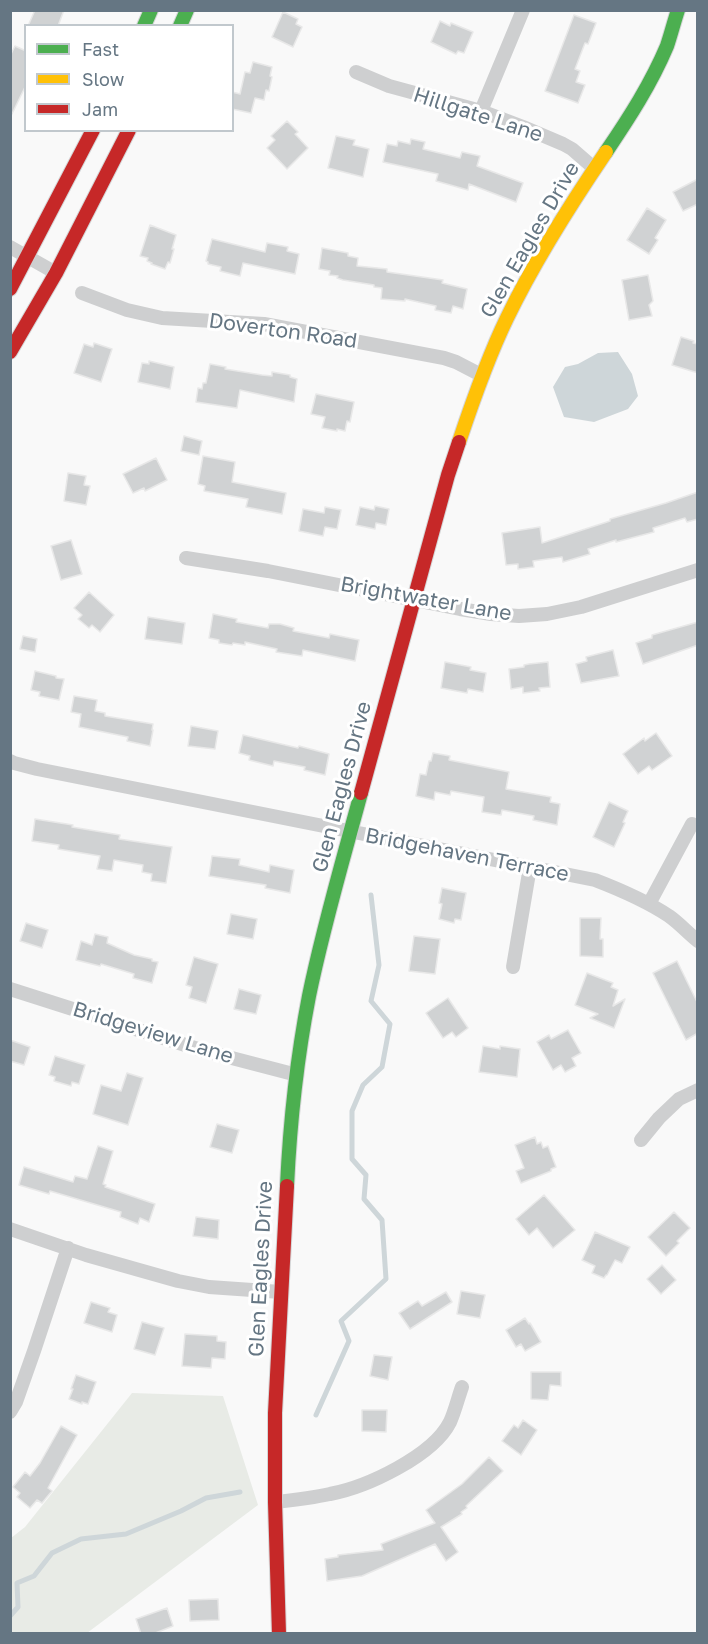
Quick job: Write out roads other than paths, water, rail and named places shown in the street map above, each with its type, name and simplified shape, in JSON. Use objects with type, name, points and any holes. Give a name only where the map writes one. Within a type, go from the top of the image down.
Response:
[{"type":"street","points":[[145,24],[151,10]]},
{"type":"street","points":[[181,24],[187,10]]},
{"type":"street","points":[[481,111],[523,10]]},
{"type":"street","name":"Glen Eagles Drive","points":[[279,1634],[276,1413],[289,1141],[309,998],[323,934],[448,475],[464,425],[500,333],[526,280],[656,69],[678,10]]},
{"type":"street","name":"Hillgate Lane","points":[[356,72],[389,86],[481,111],[523,126],[572,149],[595,169]]},
{"type":"street","points":[[10,289],[92,132]]},
{"type":"street","points":[[10,352],[56,273],[128,132]]},
{"type":"street","points":[[10,248],[56,273]]},
{"type":"street","name":"Doverton Road","points":[[82,293],[127,310],[162,318],[264,324],[444,358],[483,376]]},
{"type":"street","name":"Brightwater Lane","points":[[186,558],[268,571],[491,614],[519,616],[547,614],[581,607],[698,570]]},
{"type":"street","name":"Bridgehaven Terrace","points":[[10,761],[37,769],[595,880],[650,904],[671,917],[698,941]]},
{"type":"street","points":[[650,904],[692,824]]},
{"type":"street","points":[[513,967],[530,867]]},
{"type":"street","name":"Bridgeview Lane","points":[[10,989],[201,1050],[297,1075]]},
{"type":"street","points":[[641,1140],[679,1099],[698,1090]]},
{"type":"street","points":[[10,1229],[86,1255],[178,1281],[209,1287],[280,1292]]},
{"type":"street","points":[[10,1412],[31,1361],[68,1248]]},
{"type":"street","points":[[276,1502],[332,1494],[382,1476],[412,1459],[428,1448],[450,1422],[462,1387]]},
{"type":"waterway","points":[[316,1415],[349,1341],[341,1321],[386,1279],[382,1220],[364,1199],[366,1175],[352,1159],[352,1111],[363,1085],[382,1067],[390,1024],[371,1001],[379,965],[371,895]]},
{"type":"waterway","points":[[10,1616],[18,1607],[17,1583],[34,1576],[52,1553],[81,1539],[126,1534],[206,1498],[240,1492]]}]
